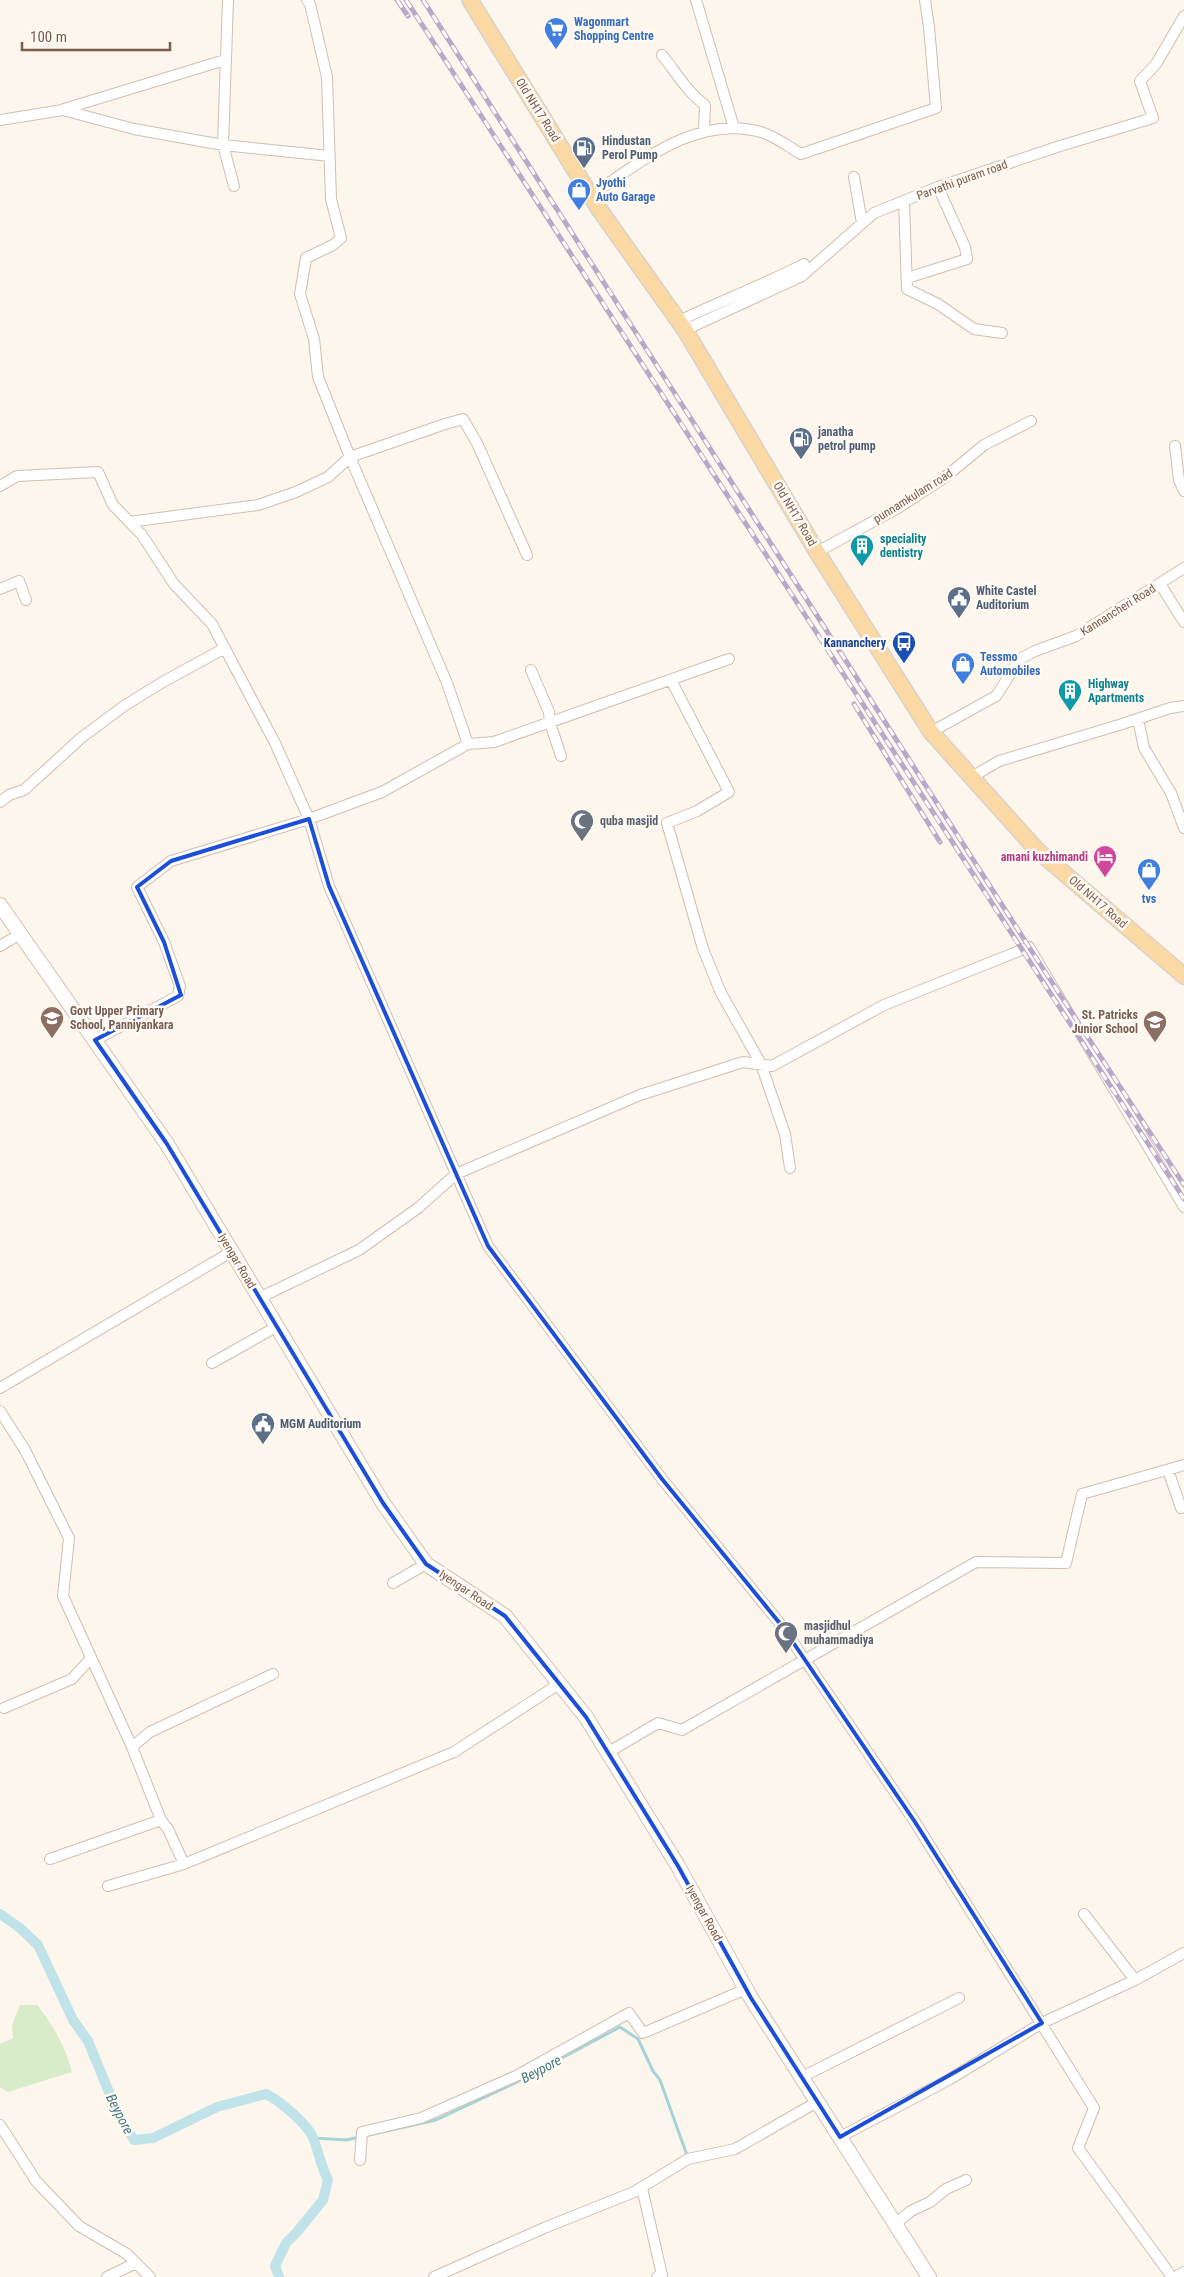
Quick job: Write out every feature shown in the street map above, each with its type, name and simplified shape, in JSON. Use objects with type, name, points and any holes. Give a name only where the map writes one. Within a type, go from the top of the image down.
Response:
[{"type":"main road","name":"Old NH17 Road","points":[[470,0],[591,196],[682,325],[817,552],[932,732],[1037,850],[1184,976]]},
{"type":"main road","name":"Iyengar Road","points":[[0,906],[96,1040],[167,1144],[383,1503],[426,1564],[505,1616],[586,1717],[678,1866],[746,1989],[929,2277]]},
{"type":"main road","points":[[1179,2277],[1184,2274]]},
{"type":"street","points":[[228,0],[223,146],[234,186]]},
{"type":"street","points":[[307,0],[310,4],[327,77],[331,199],[340,238],[333,245],[306,258],[300,294],[314,339],[318,377],[350,457],[447,683],[468,744]]},
{"type":"street","points":[[696,0],[734,128]]},
{"type":"street","points":[[591,196],[661,149],[704,130],[734,128],[763,132],[801,154],[936,108],[930,27],[925,0]]},
{"type":"street","name":"Parvathi puram road","points":[[682,325],[802,276],[874,213],[938,187],[1060,146],[1152,118],[1140,81],[1156,64],[1184,16]]},
{"type":"street","points":[[662,55],[681,77],[692,95],[705,105],[704,130]]},
{"type":"street","points":[[0,120],[63,110],[225,60]]},
{"type":"street","points":[[63,110],[134,129],[223,146],[330,156]]},
{"type":"street","points":[[854,177],[862,223]]},
{"type":"street","points":[[907,278],[967,259],[965,247],[938,187]]},
{"type":"street","points":[[904,201],[907,289],[938,304],[974,329],[1002,333]]},
{"type":"street","points":[[682,325],[722,300],[753,290],[804,264]]},
{"type":"street","points":[[129,522],[258,505],[296,492],[328,477],[350,457],[464,419],[478,443],[527,555]]},
{"type":"street","name":"punnamkulam road","points":[[817,552],[898,508],[944,478],[984,445],[1031,421]]},
{"type":"street","points":[[1175,446],[1179,480],[1184,491]]},
{"type":"street","points":[[0,486],[17,476],[98,472],[113,505],[142,536],[174,584],[212,624],[275,743],[309,819],[329,886],[488,1246],[662,1479],[782,1626],[915,1822],[1094,2108],[1078,2148],[1172,2277]]},
{"type":"street","name":"Kannancheri Road","points":[[932,732],[996,696],[1020,659],[1035,650],[1076,636],[1184,568]]},
{"type":"street","points":[[0,589],[19,581],[26,600]]},
{"type":"street","points":[[1160,584],[1184,622]]},
{"type":"street","points":[[0,802],[10,795],[24,790],[81,738],[124,706],[160,683],[225,648]]},
{"type":"street","points":[[96,1040],[178,996],[181,992],[164,942],[137,887],[170,861],[309,819],[382,792],[468,744],[494,742],[728,659]]},
{"type":"street","points":[[531,670],[549,712],[550,723],[561,756]]},
{"type":"street","points":[[671,680],[730,792],[697,811],[667,824],[702,949],[721,993],[761,1064],[785,1134],[790,1168]]},
{"type":"street","points":[[972,777],[999,761],[1170,708],[1184,706]]},
{"type":"street","points":[[1138,719],[1144,748],[1171,793],[1184,828]]},
{"type":"street","points":[[0,946],[20,934]]},
{"type":"street","points":[[259,1298],[359,1250],[418,1208],[456,1174],[640,1095],[744,1062],[772,1066],[884,1004],[1029,947],[1184,1207]]},
{"type":"street","points":[[0,1388],[231,1252]]},
{"type":"street","points":[[212,1363],[276,1327]]},
{"type":"street","points":[[0,1411],[24,1450],[68,1538],[63,1596],[132,1748],[161,1820],[168,1829],[184,1864]]},
{"type":"street","points":[[607,1753],[658,1723],[682,1730],[976,1562],[1066,1562],[1082,1494],[1184,1466]]},
{"type":"street","points":[[1168,1470],[1181,1508]]},
{"type":"street","points":[[393,1584],[426,1564]]},
{"type":"street","points":[[4,1708],[72,1679],[91,1658]]},
{"type":"street","points":[[132,1748],[150,1732],[273,1674]]},
{"type":"street","points":[[108,1886],[184,1864],[454,1752],[560,1684]]},
{"type":"street","points":[[50,1859],[161,1820]]},
{"type":"street","points":[[1084,1914],[1135,1980]]},
{"type":"street","points":[[840,2137],[950,2078],[1042,2023],[1135,1980],[1184,1953]]},
{"type":"street","points":[[360,2160],[362,2132],[430,2114],[516,2076],[629,2013],[643,2033],[746,1989]]},
{"type":"street","points":[[802,2077],[960,1998]]},
{"type":"street","points":[[434,2277],[544,2228],[642,2188],[688,2159],[735,2149],[817,2102]]},
{"type":"street","points":[[0,2125],[36,2181],[79,2226],[127,2254],[150,2277]]},
{"type":"street","points":[[895,2224],[911,2211],[930,2202],[946,2189],[966,2180]]},
{"type":"street","points":[[642,2188],[661,2276]]},
{"type":"street","points":[[107,2277],[136,2263]]},
{"type":"highlighted area","points":[[309,819],[329,886],[488,1246],[662,1479],[782,1626],[915,1822],[1042,2023],[840,2137],[751,1998],[678,1866],[586,1717],[505,1616],[426,1564],[383,1503],[167,1144],[95,1040],[181,995],[164,942],[137,887],[171,861]]},
{"type":"green space","points":[[20,2005],[37,2005],[43,2012],[63,2045],[72,2072],[8,2092],[0,2087],[0,2044],[13,2038],[12,2025]]},
{"type":"waterway","name":"Beypore","points":[[0,1914],[20,1928],[38,1945],[73,2020],[88,2041],[118,2114],[134,2140],[153,2138],[217,2107],[266,2094],[279,2102],[306,2127],[314,2140],[328,2180],[323,2200],[286,2243],[275,2266],[279,2277]]},
{"type":"waterway","name":"Beypore","points":[[314,2138],[346,2140],[436,2120],[515,2083],[620,2027],[638,2039],[653,2071],[660,2080],[688,2158]]},
{"type":"railway","points":[[397,0],[408,16]]},
{"type":"railway","points":[[406,0],[1184,1199]]},
{"type":"railway","points":[[423,0],[1029,947],[1184,1185]]},
{"type":"railway","points":[[854,704],[940,842]]},
{"type":"place","name":"Wagonmart Shopping Centre","points":[[556,50]]},
{"type":"place","name":"Hindustan Perol Pump","points":[[584,169]]},
{"type":"place","name":"Jyothi Auto Garage","points":[[579,211]]},
{"type":"place","name":"janatha petrol pump","points":[[801,460]]},
{"type":"place","name":"speciality dentistry","points":[[862,567]]},
{"type":"place","name":"White Castel Auditorium","points":[[959,619]]},
{"type":"place","name":"Kannanchery","points":[[904,664]]},
{"type":"place","name":"Tessmo Automobiles","points":[[963,685]]},
{"type":"place","name":"Highway Apartments","points":[[1070,712]]},
{"type":"place","name":"quba masjid","points":[[582,842]]},
{"type":"place","name":"amani kuzhimandi","points":[[1105,878]]},
{"type":"place","name":"tvs","points":[[1149,891]]},
{"type":"place","name":"Govt Upper Primary School, Panniyankara","points":[[52,1039]]},
{"type":"place","name":"St. Patricks Junior School","points":[[1155,1043]]},
{"type":"place","name":"MGM Auditorium","points":[[263,1445]]},
{"type":"place","name":"masjidhul muhammadiya","points":[[786,1654]]}]
